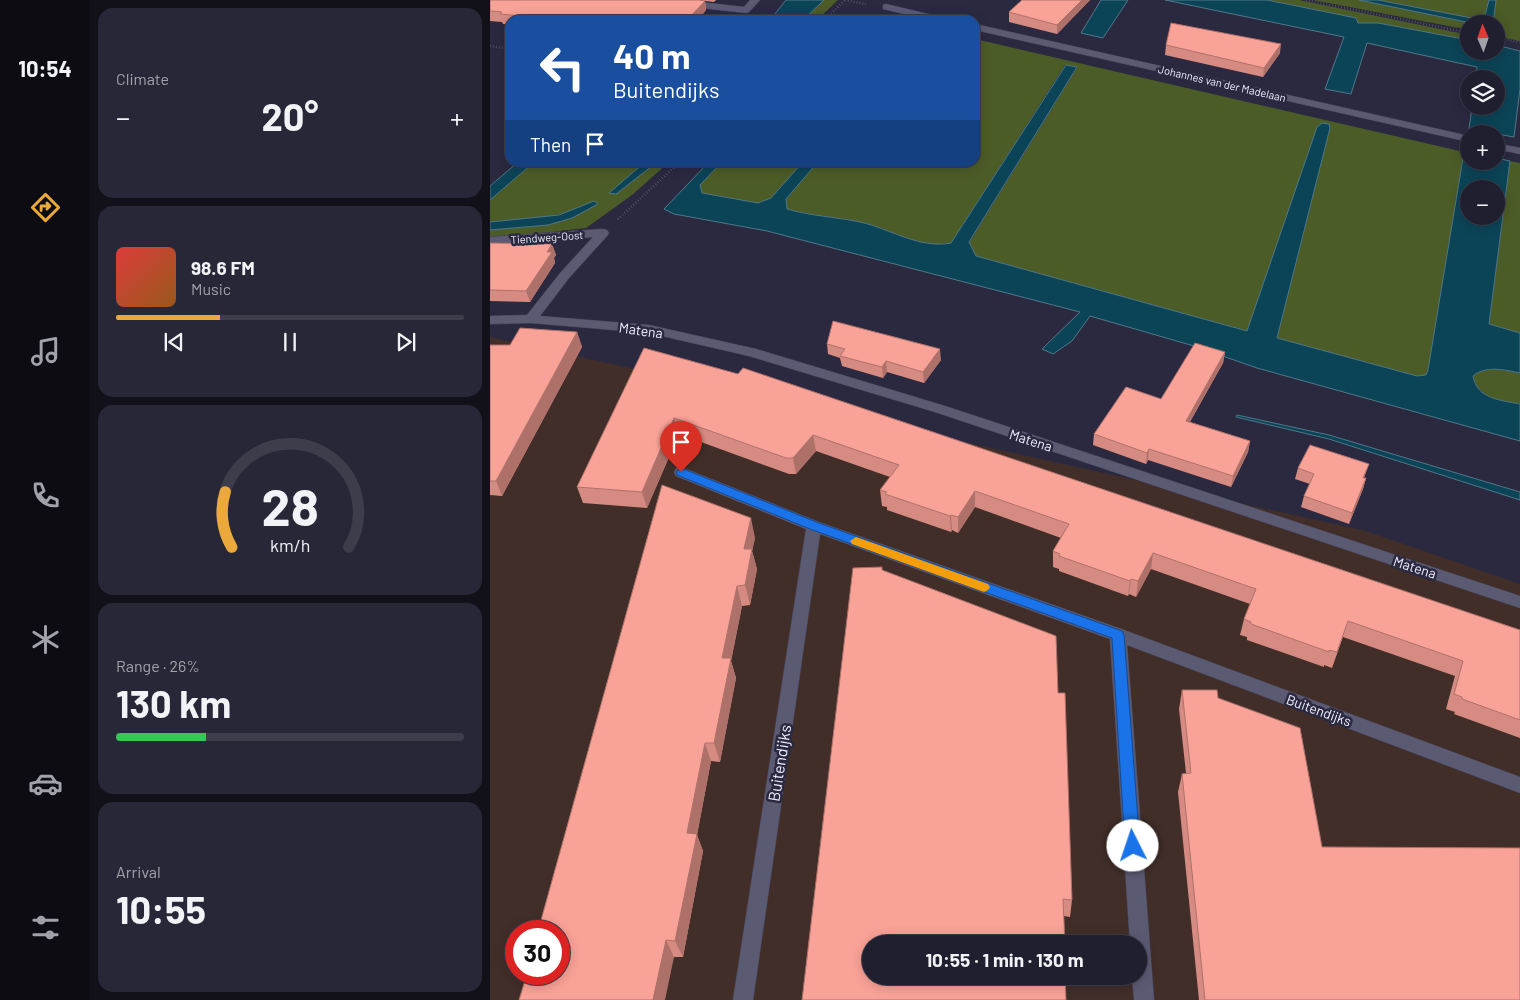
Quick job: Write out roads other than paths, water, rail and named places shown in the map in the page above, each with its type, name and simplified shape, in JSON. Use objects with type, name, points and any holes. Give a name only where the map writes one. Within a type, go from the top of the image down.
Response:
[{"type":"street","points":[[657,0],[746,10],[755,0]]},
{"type":"street","points":[[886,7],[920,15]]},
{"type":"street","name":"Johannes van der Madelaan","points":[[980,29],[1460,137]]},
{"type":"street","points":[[1505,148],[1520,151]]},
{"type":"street","name":"Tiendweg-Oost","points":[[490,240],[603,233],[565,275],[531,320]]},
{"type":"street","name":"Matena","points":[[490,320],[531,320],[649,329],[751,352],[940,409],[1520,602]]},
{"type":"street","name":"Buitendijks","points":[[681,472],[814,526],[1118,635],[1520,785]]},
{"type":"street","name":"Buitendijks","points":[[743,1000],[814,526]]},
{"type":"street","points":[[1118,635],[1144,1000]]},
{"type":"water","points":[[786,0],[824,0],[808,15],[774,15]]},
{"type":"water","points":[[1101,0],[1128,0],[1103,38],[1081,33]]},
{"type":"water","points":[[1165,0],[1267,0],[1356,18],[1358,23],[1378,23],[1460,38],[1460,60],[1505,60],[1505,47],[1520,51],[1520,89],[1514,137],[1505,135],[1505,125],[1470,125],[1471,115],[1505,115],[1505,70],[1477,70],[1477,67],[1367,43],[1351,94],[1325,89],[1344,37]]},
{"type":"water","points":[[1359,0],[1378,0],[1460,16],[1460,21]]},
{"type":"water","points":[[1489,0],[1496,0],[1494,15],[1485,15]]},
{"type":"water","points":[[1066,65],[1077,67],[969,242],[976,256],[1247,331],[1317,127],[1322,123],[1329,124],[1330,128],[1277,338],[1417,376],[1426,375],[1461,170],[1505,170],[1505,160],[1510,161],[1505,200],[1505,180],[1460,180],[1460,225],[1502,225],[1489,324],[1520,333],[1520,373],[1490,369],[1473,376],[1475,384],[1484,394],[1520,404],[1520,441],[1257,368],[1194,346],[1090,316],[1072,341],[1053,354],[1042,349],[1080,312],[767,231],[674,214],[664,209],[704,167],[717,167],[700,185],[702,193],[758,203],[771,198],[798,167],[814,167],[786,199],[787,209],[860,222],[916,241],[951,243]]},
{"type":"water","points":[[512,167],[528,167],[490,200],[490,186]]},
{"type":"water","points":[[639,167],[651,167],[616,194],[609,193]]},
{"type":"water","points":[[594,201],[598,204],[572,218],[548,225],[490,230],[490,222],[559,215]]},
{"type":"water","points":[[1237,415],[1329,435],[1520,492],[1520,500],[1329,439],[1236,417]]}]
